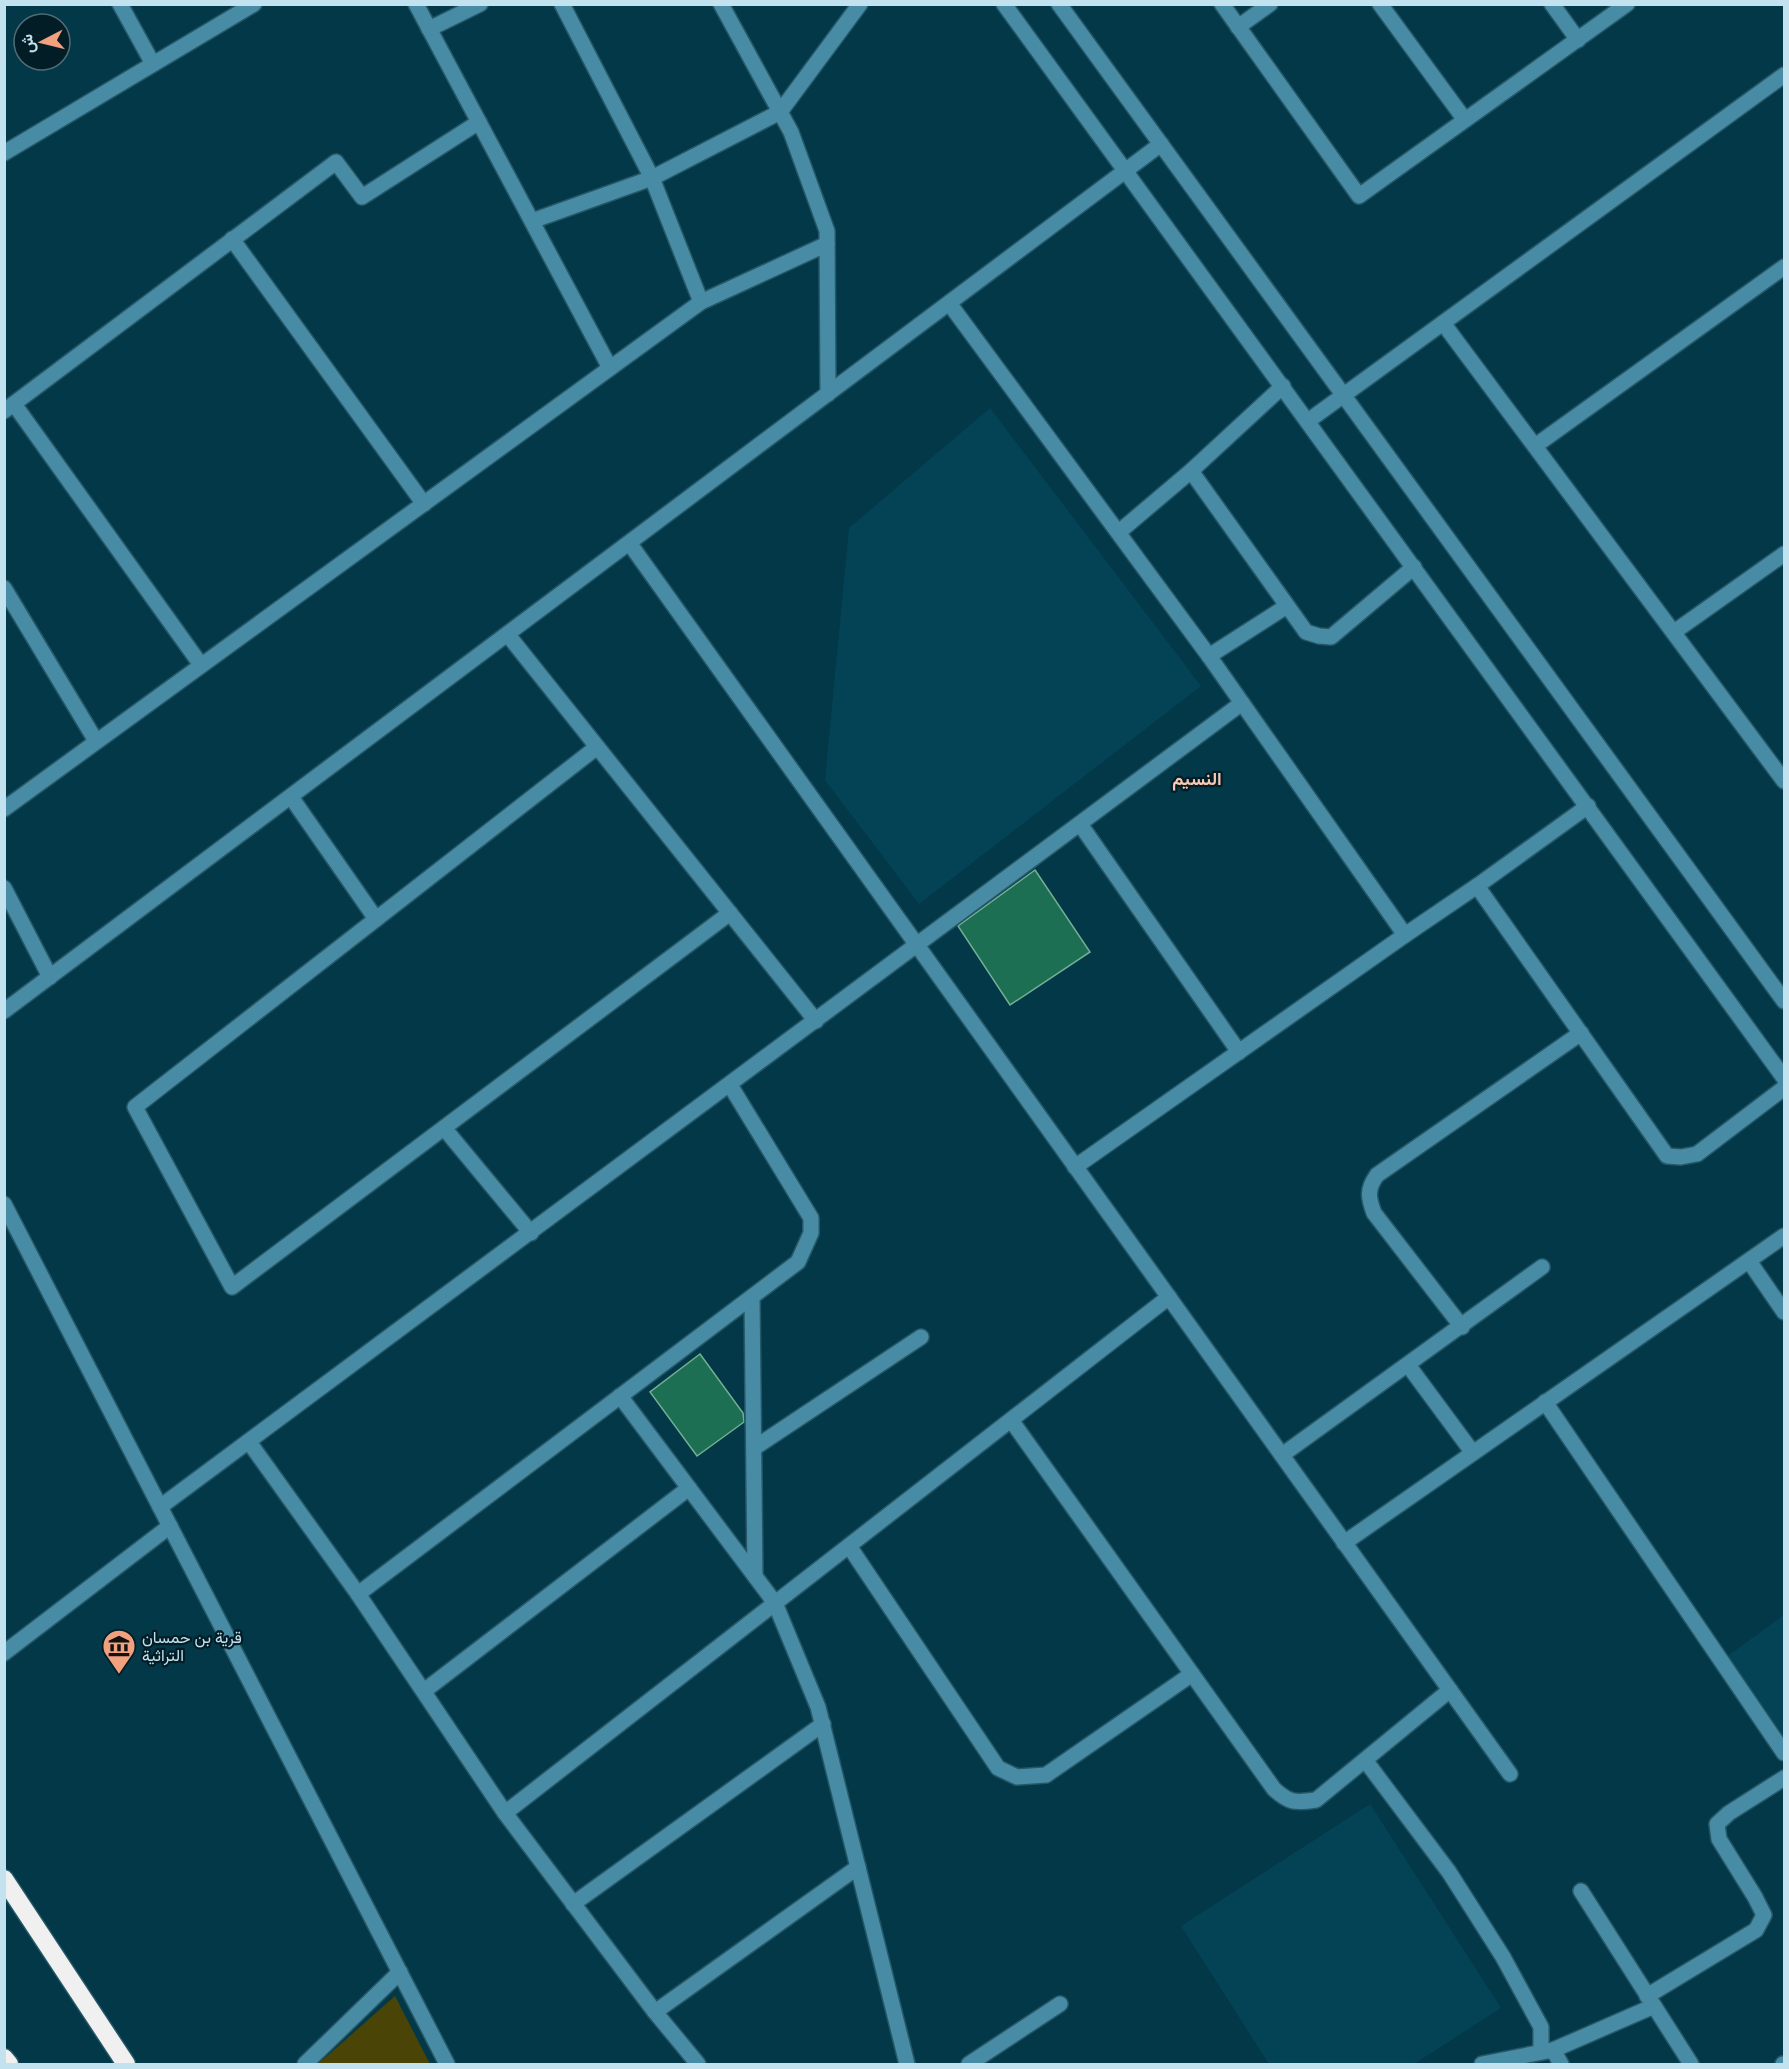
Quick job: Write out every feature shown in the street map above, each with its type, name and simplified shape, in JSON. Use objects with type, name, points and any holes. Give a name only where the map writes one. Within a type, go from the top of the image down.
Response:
[{"type":"highway","points":[[4,1879],[126,2064]]},
{"type":"highway","points":[[4,2058],[9,2064]]},
{"type":"street","points":[[120,4],[153,64]]},
{"type":"street","points":[[4,153],[254,4]]},
{"type":"street","points":[[416,4],[610,368]]},
{"type":"street","points":[[429,29],[480,4]]},
{"type":"street","points":[[562,4],[652,178],[701,302]]},
{"type":"street","points":[[722,4],[791,132],[827,231],[828,394]]},
{"type":"street","points":[[532,221],[652,178],[780,112],[860,4]]},
{"type":"street","points":[[1004,4],[1785,1078]]},
{"type":"street","points":[[1059,4],[1344,396],[1779,983],[1785,1001]]},
{"type":"street","points":[[1222,4],[1359,196],[1628,4]]},
{"type":"street","points":[[1238,27],[1270,4]]},
{"type":"street","points":[[1380,4],[1465,120]]},
{"type":"street","points":[[1552,4],[1578,39]]},
{"type":"street","points":[[1308,421],[1785,75]]},
{"type":"street","points":[[201,665],[9,407],[336,162],[362,196],[479,122]]},
{"type":"street","points":[[4,1011],[1161,144]]},
{"type":"street","points":[[232,239],[424,504]]},
{"type":"street","points":[[4,808],[701,302],[827,244]]},
{"type":"street","points":[[1534,446],[1785,267]]},
{"type":"street","points":[[949,303],[1209,656],[1405,935]]},
{"type":"street","points":[[1443,323],[1785,781]]},
{"type":"street","points":[[1119,532],[1191,471],[1283,386]]},
{"type":"street","points":[[1191,471],[1306,632],[1331,637],[1414,567]]},
{"type":"street","points":[[630,544],[1509,1774]]},
{"type":"street","points":[[1674,632],[1785,554]]},
{"type":"street","points":[[4,588],[96,741]]},
{"type":"street","points":[[1209,656],[1287,606]]},
{"type":"street","points":[[508,635],[816,1021]]},
{"type":"street","points":[[160,1507],[1242,703]]},
{"type":"street","points":[[597,747],[135,1107],[232,1287],[730,913]]},
{"type":"street","points":[[291,797],[376,919]]},
{"type":"street","points":[[1075,1167],[1477,886],[1587,806]]},
{"type":"street","points":[[1080,824],[1239,1052]]},
{"type":"street","points":[[1477,886],[1667,1156],[1681,1157],[1696,1154],[1785,1088]]},
{"type":"street","points":[[4,888],[50,977]]},
{"type":"street","points":[[1462,1327],[1374,1213],[1368,1199],[1370,1186],[1377,1175],[1581,1033]]},
{"type":"street","points":[[358,1593],[798,1262],[811,1233],[811,1218],[730,1085]]},
{"type":"street","points":[[444,1128],[531,1233]]},
{"type":"street","points":[[4,1204],[447,2064]]},
{"type":"street","points":[[1344,1543],[1785,1236]]},
{"type":"street","points":[[1749,1261],[1785,1312]]},
{"type":"street","points":[[1282,1455],[1542,1267]]},
{"type":"street","points":[[752,1297],[755,1576]]},
{"type":"street","points":[[505,1813],[1168,1297]]},
{"type":"street","points":[[754,1448],[921,1337]]},
{"type":"street","points":[[1408,1365],[1473,1453]]},
{"type":"street","points":[[620,1396],[776,1603],[823,1724],[907,2064]]},
{"type":"street","points":[[1545,1402],[1785,1753]]},
{"type":"street","points":[[1011,1420],[1274,1789],[1286,1800],[1303,1802],[1316,1800],[1449,1690]]},
{"type":"street","points":[[249,1442],[358,1593],[505,1813],[654,2012],[699,2064]]},
{"type":"street","points":[[424,1691],[689,1488]]},
{"type":"street","points":[[4,1653],[170,1526]]},
{"type":"street","points":[[849,1546],[998,1768],[1017,1777],[1046,1774],[1192,1674]]},
{"type":"street","points":[[573,1904],[823,1724]]},
{"type":"street","points":[[1365,1760],[1449,1872],[1503,1957],[1541,2027],[1547,2051],[1561,2064]]},
{"type":"street","points":[[1482,2064],[1547,2051],[1650,2001],[1756,1930],[1764,1915],[1719,1839],[1717,1824],[1729,1813],[1785,1778]]},
{"type":"street","points":[[654,2012],[858,1867]]},
{"type":"street","points":[[1581,1891],[1691,2064]]},
{"type":"street","points":[[305,2064],[400,1972]]},
{"type":"street","points":[[969,2064],[1060,2004]]},
{"type":"shaded area","points":[[990,408],[1201,686],[919,904],[825,780],[849,528]]},
{"type":"shaded area","points":[[1784,1615],[1784,1739],[1726,1657]]},
{"type":"shaded area","points":[[1370,1804],[1501,2008],[1414,2064],[1269,2064],[1181,1926]]},
{"type":"shaded area","points":[[395,1996],[430,2064],[318,2064]]},
{"type":"building","points":[[1035,870],[1090,952],[1010,1005],[958,926]]},
{"type":"building","points":[[700,1354],[743,1413],[744,1422],[697,1456],[650,1392]]},
{"type":"place","name":"قرية بن حمسان التراثية","points":[[119,1675]]},
{"type":"district","name":"النسيم","points":[[1197,778]]}]
